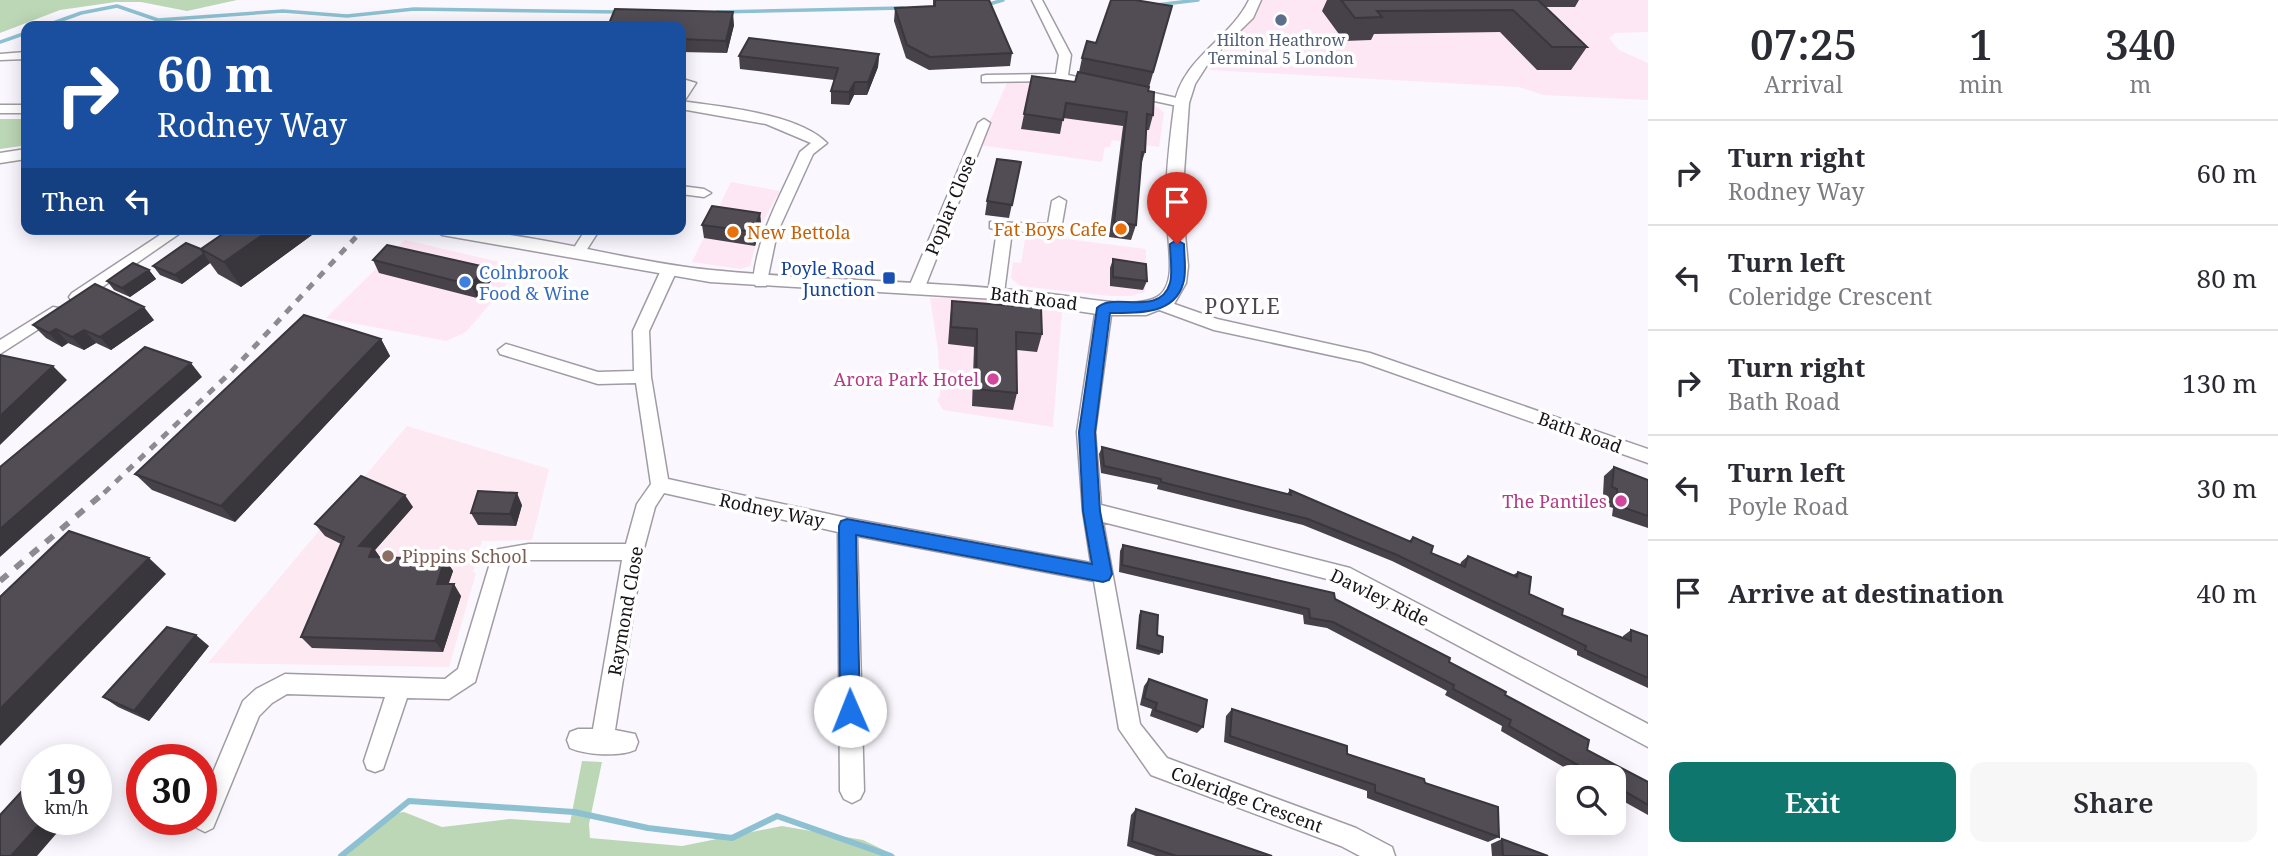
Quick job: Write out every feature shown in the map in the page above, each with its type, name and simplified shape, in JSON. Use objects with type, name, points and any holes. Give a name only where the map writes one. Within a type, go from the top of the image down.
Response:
[{"type":"street","points":[[1037,0],[1065,55],[1062,78]]},
{"type":"street","points":[[1160,304],[1177,284],[1179,265],[1174,201],[1182,103],[1195,68],[1248,15],[1255,0]]},
{"type":"street","points":[[4,57],[21,56]]},
{"type":"street","points":[[986,79],[1062,78],[1182,103]]},
{"type":"street","points":[[686,89],[690,83]]},
{"type":"street","points":[[6,109],[21,98]]},
{"type":"street","points":[[686,106],[737,114],[799,130],[820,143],[807,152],[770,233],[763,256],[761,282]]},
{"type":"street","name":"Poplar Close","points":[[917,288],[984,123]]},
{"type":"street","points":[[0,158],[21,155]]},
{"type":"street","points":[[686,191],[704,193]]},
{"type":"street","points":[[996,293],[1000,225],[1051,229],[1056,226],[1059,201]]},
{"type":"street","points":[[0,348],[170,235]]},
{"type":"street","name":"Bath Road","points":[[479,235],[669,270],[761,282],[996,293],[1129,310],[1160,304],[1214,324],[1364,358],[1648,456]]},
{"type":"street","points":[[577,254],[589,235]]},
{"type":"street","points":[[660,485],[643,377],[641,331],[669,270]]},
{"type":"street","name":"Coleridge Crescent","points":[[1104,308],[1087,432],[1092,511],[1130,729],[1159,767],[1348,836],[1383,856]]},
{"type":"street","points":[[506,350],[597,378],[643,377]]},
{"type":"street","name":"Rodney Way","points":[[660,485],[847,526],[1103,574]]},
{"type":"street","name":"Raymond Close","points":[[602,741],[634,552],[646,504],[660,485]]},
{"type":"street","name":"Dawley Ride","points":[[1092,511],[1343,574],[1648,736]]},
{"type":"street","points":[[847,526],[852,791]]},
{"type":"street","points":[[217,791],[251,709],[264,696],[285,684],[449,689],[467,674],[501,556],[529,552],[634,552]]},
{"type":"street","points":[[375,761],[400,686]]},
{"type":"street","points":[[578,740],[627,742]]},
{"type":"shaded area","points":[[1261,0],[1648,0],[1648,32],[1615,33],[1609,38],[1619,50],[1648,63],[1648,100],[1543,95],[1519,87],[1209,70]]},
{"type":"shaded area","points":[[1038,82],[1158,107],[1164,113],[1159,147],[1112,140],[1110,147],[1105,147],[1102,162],[979,145],[1007,83]]},
{"type":"shaded area","points":[[731,182],[780,191],[761,225],[750,266],[740,269],[692,262]]},
{"type":"shaded area","points":[[1026,234],[1146,249],[1145,292],[1131,296],[1109,296],[1020,286],[1011,278],[1013,262],[1021,263]]},
{"type":"shaded area","points":[[405,240],[521,267],[466,332],[446,341],[326,318]]},
{"type":"shaded area","points":[[930,298],[970,298],[1062,312],[1053,427],[943,410],[937,400],[940,395],[938,350]]},
{"type":"shaded area","name":"Pippins School","points":[[407,426],[549,469],[532,540],[482,541],[473,572],[476,573],[449,667],[208,663]]},
{"type":"green space","points":[[0,0],[237,0],[187,11],[141,2],[116,2],[60,10],[31,21],[21,21],[21,25],[0,33]]},
{"type":"green space","points":[[0,119],[21,119],[21,146],[0,149]]},
{"type":"green space","points":[[582,761],[602,762],[589,824],[590,838],[682,846],[782,826],[863,840],[896,856],[344,856],[378,823],[395,813],[404,812],[442,827],[510,819],[570,823]]},
{"type":"building","points":[[935,0],[989,0],[1012,53],[930,57],[907,45],[895,8],[935,6]]},
{"type":"building","points":[[1111,0],[1135,0],[1172,6],[1153,72],[1082,58],[1087,41],[1096,43]]},
{"type":"building","points":[[1341,0],[1538,0],[1587,47],[1552,47],[1513,10],[1377,11],[1382,17],[1355,18]]},
{"type":"building","points":[[615,9],[733,12],[726,41],[686,39],[686,21],[610,21]]},
{"type":"building","points":[[749,38],[879,54],[868,82],[855,82],[849,92],[831,91],[838,68],[739,56]]},
{"type":"building","points":[[1078,72],[1149,87],[1148,91],[1154,92],[1153,115],[1147,114],[1136,225],[1114,222],[1127,112],[1066,103],[1063,120],[1024,114],[1032,76],[1075,82]]},
{"type":"building","points":[[997,159],[1021,162],[1012,205],[987,201]]},
{"type":"building","points":[[712,206],[760,213],[754,232],[702,225]]},
{"type":"building","points":[[221,235],[262,235],[224,262],[201,249]]},
{"type":"building","points":[[186,243],[201,249],[204,254],[175,275],[153,266]]},
{"type":"building","points":[[387,245],[486,267],[471,285],[373,260]]},
{"type":"building","points":[[1113,259],[1146,264],[1147,281],[1113,277]]},
{"type":"building","points":[[133,263],[149,270],[122,288],[107,281]]},
{"type":"building","points":[[95,284],[144,307],[100,337],[84,330],[72,337],[56,329],[49,333],[33,325]]},
{"type":"building","name":"Arora Park Hotel","points":[[952,301],[1041,308],[1042,334],[1016,332],[1017,393],[976,389],[977,329],[951,327]]},
{"type":"building","points":[[304,315],[381,339],[221,506],[135,474]]},
{"type":"building","points":[[145,347],[191,363],[0,529],[0,467]]},
{"type":"building","points":[[0,355],[53,366],[0,416]]},
{"type":"building","points":[[1102,447],[1291,495],[1290,490],[1411,542],[1413,537],[1433,546],[1431,553],[1465,567],[1468,556],[1517,577],[1518,572],[1531,577],[1529,594],[1563,609],[1562,615],[1631,641],[1631,630],[1648,636],[1648,678],[1585,650],[1586,646],[1397,555],[1308,519],[1104,466]]},
{"type":"building","points":[[1614,467],[1648,480],[1648,516],[1622,507],[1623,499],[1617,497],[1617,489],[1612,487]]},
{"type":"building","points":[[361,476],[405,495],[359,546],[373,547],[369,557],[445,559],[437,584],[454,584],[435,641],[301,637],[344,537],[315,524]]},
{"type":"building","points":[[478,491],[517,493],[510,514],[471,513]]},
{"type":"building","points":[[69,531],[149,558],[0,709],[0,597]]},
{"type":"building","points":[[1123,545],[1334,593],[1335,599],[1450,658],[1449,662],[1589,740],[1587,750],[1616,765],[1578,765],[1509,726],[1511,720],[1453,689],[1454,685],[1333,622],[1310,618],[1309,609],[1122,565]]},
{"type":"building","points":[[1141,611],[1158,615],[1157,635],[1163,637],[1162,652],[1138,645]]},
{"type":"building","points":[[167,627],[196,635],[134,711],[103,697]]},
{"type":"building","points":[[1149,679],[1207,700],[1203,727],[1155,710],[1157,703],[1144,698]]},
{"type":"building","points":[[1232,709],[1347,746],[1347,754],[1498,807],[1499,837],[1375,792],[1375,785],[1230,736]]},
{"type":"building","points":[[1626,770],[1648,782],[1648,805],[1626,792]]},
{"type":"building","points":[[21,792],[21,835],[30,835],[11,856],[0,856],[0,815]]},
{"type":"building","points":[[1136,809],[1272,856],[1176,856],[1132,841]]},
{"type":"building","points":[[1502,839],[1548,856],[1503,856]]},
{"type":"waterway","points":[[986,5],[1003,0]]},
{"type":"waterway","points":[[1156,5],[1198,0]]},
{"type":"waterway","points":[[59,21],[81,13],[117,6],[158,20],[283,11],[347,16],[414,9],[619,12]]},
{"type":"waterway","points":[[717,12],[903,8]]},
{"type":"waterway","points":[[0,42],[21,35]]},
{"type":"waterway","points":[[341,856],[409,801],[574,812],[648,828],[732,838],[777,816],[891,856]]},
{"type":"railway","points":[[104,493],[230,373],[356,237]]},
{"type":"railway","points":[[0,581],[106,491]]},
{"type":"place","name":"Hilton Heathrow Terminal 5 London","points":[[1281,20]]},
{"type":"place","name":"Fat Boys Cafe","points":[[1121,229]]},
{"type":"place","name":"New Bettola","points":[[733,232]]},
{"type":"place","name":"Poyle Road Junction","points":[[889,278]]},
{"type":"place","name":"Colnbrook Food & Wine","points":[[465,282]]},
{"type":"place","name":"Arora Park Hotel","points":[[993,379]]},
{"type":"place","name":"The Pantiles","points":[[1621,501]]},
{"type":"place","name":"Pippins School","points":[[388,556]]},
{"type":"district","name":"POYLE","points":[[1243,306]]},
{"type":"route","points":[[850,711],[847,526],[1103,574],[1092,511],[1087,432],[1104,308],[1146,308],[1167,299],[1177,284],[1177,244]]}]
